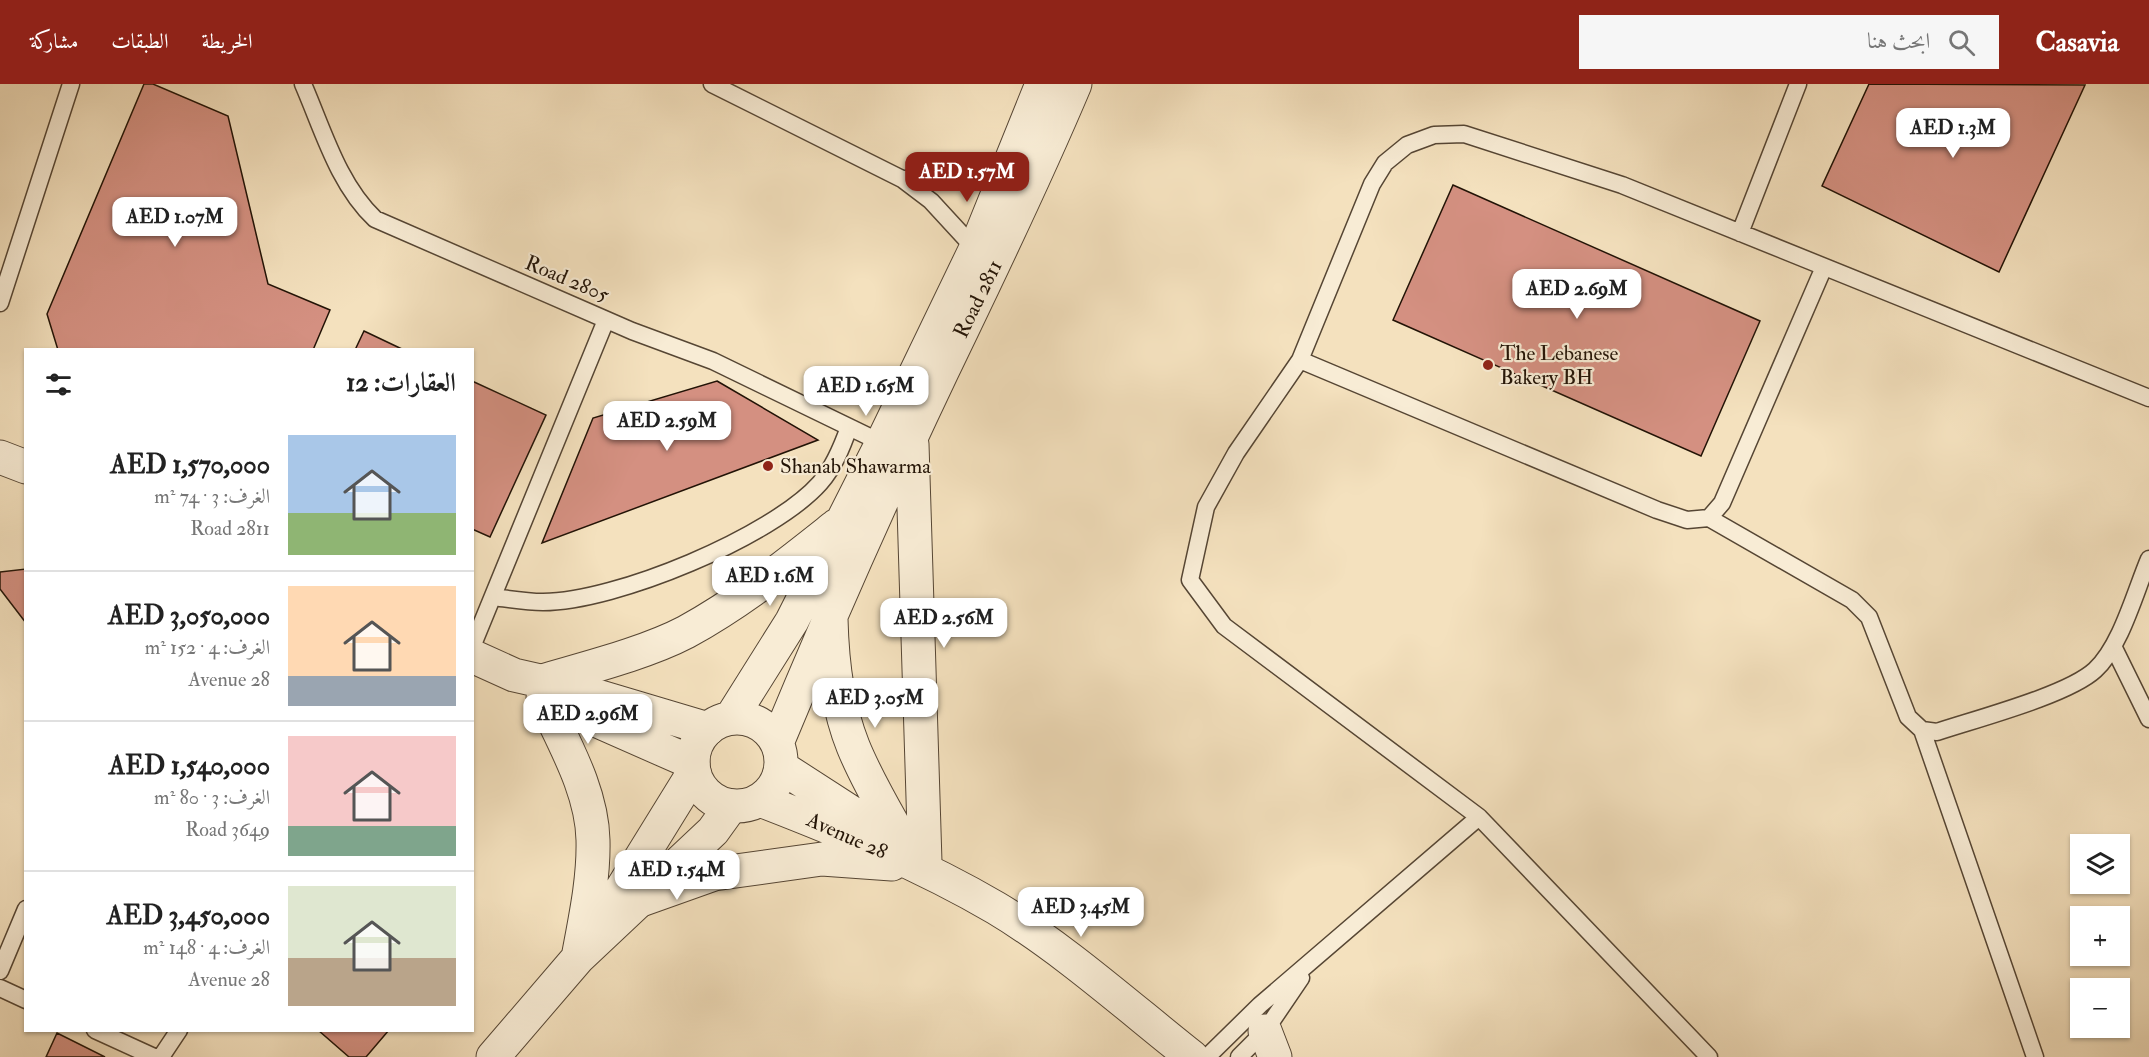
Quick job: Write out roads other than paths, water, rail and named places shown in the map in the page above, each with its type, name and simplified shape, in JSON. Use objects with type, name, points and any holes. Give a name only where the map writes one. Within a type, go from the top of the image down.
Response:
[{"type":"street","name":"Road 2811","points":[[1017,185],[1042,84]]},
{"type":"street","name":"Road 2811","points":[[779,755],[897,441],[1017,185],[1075,84]]},
{"type":"street","name":"Road 2811","points":[[719,724],[792,621],[846,518],[897,441]]},
{"type":"street","points":[[897,441],[919,862]]},
{"type":"street","points":[[0,457],[24,467]]},
{"type":"street","points":[[533,684],[604,663],[685,632],[766,581],[846,518]]},
{"type":"street","points":[[831,612],[832,649],[839,695],[853,746],[919,862]]},
{"type":"street","points":[[474,657],[533,684],[694,768],[702,788],[715,800],[746,803]]},
{"type":"street","points":[[533,684],[719,724]]},
{"type":"street","points":[[533,684],[576,768],[593,839],[589,901],[578,958]]},
{"type":"street","points":[[493,1057],[578,958],[713,831],[777,780],[779,755],[769,731],[745,718],[719,724],[699,739],[694,768],[578,958]]},
{"type":"street","name":"Avenue 28","points":[[779,755],[919,862],[998,909],[1060,954],[1192,1057]]},
{"type":"street","name":"Avenue 28","points":[[746,803],[919,862]]},
{"type":"street","points":[[641,900],[714,873],[822,859],[919,862]]},
{"type":"lane","points":[[0,303],[71,84]]},
{"type":"lane","name":"Road 2805","points":[[303,84],[346,182],[358,203],[375,219],[606,320],[722,365],[849,427],[897,441]]},
{"type":"lane","points":[[712,84],[902,179],[932,201],[986,255]]},
{"type":"lane","points":[[1740,232],[1798,84]]},
{"type":"lane","points":[[1708,1057],[1479,817],[1224,626],[1190,580],[1206,507],[1236,453],[1300,360],[1372,184],[1385,163],[1407,145],[1434,135],[1464,134],[1622,185],[2149,398]]},
{"type":"lane","points":[[902,179],[979,177],[1017,185]]},
{"type":"lane","points":[[1709,518],[1722,502],[1824,267]]},
{"type":"lane","points":[[474,642],[606,320]]},
{"type":"lane","points":[[1300,360],[1657,510],[1687,520],[1709,518],[1852,600],[1869,617],[1908,717],[1922,730],[2035,1057]]},
{"type":"lane","points":[[493,597],[543,602],[585,597],[636,582],[690,562],[758,530],[810,494],[831,469],[849,427]]},
{"type":"lane","points":[[1922,730],[1937,732],[2071,686],[2095,670],[2114,645],[2149,559]]},
{"type":"lane","points":[[2114,645],[2149,719]]},
{"type":"lane","points":[[1207,1057],[1260,1005],[1479,817]]},
{"type":"lane","points":[[0,971],[24,914]]},
{"type":"lane","points":[[1239,1057],[1270,1044],[1310,964]]},
{"type":"lane","points":[[0,988],[24,999]]},
{"type":"lane","points":[[99,1032],[154,1057]]},
{"type":"lane","points":[[161,1057],[178,1032]]},
{"type":"place","name":"The Lebanese Bakery BH","points":[[1488,365]]},
{"type":"place","name":"Shanab Shawarma","points":[[768,466]]}]
